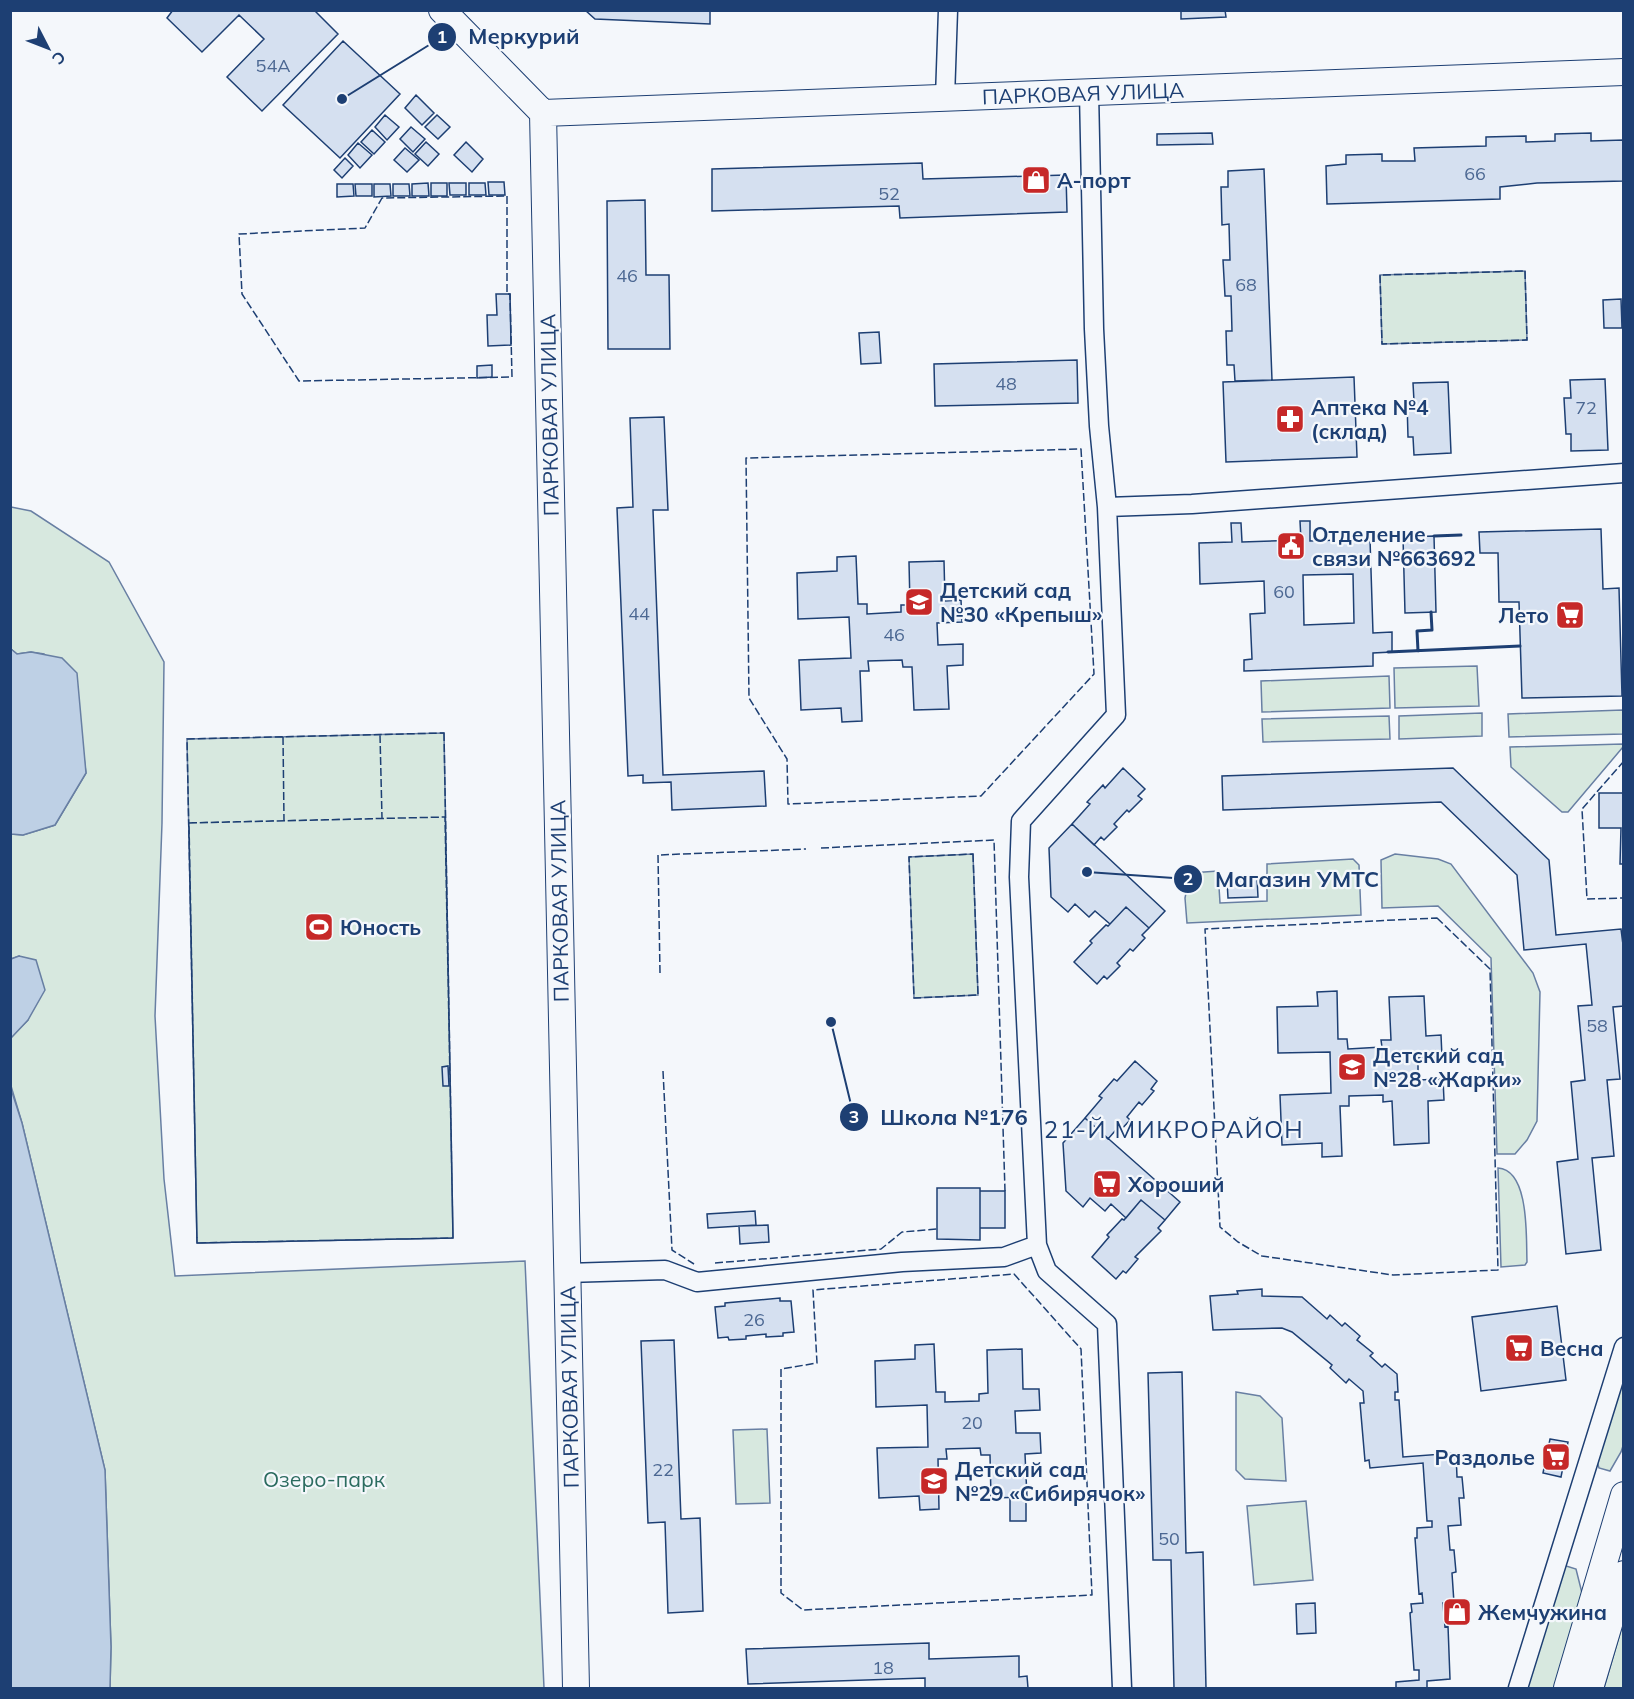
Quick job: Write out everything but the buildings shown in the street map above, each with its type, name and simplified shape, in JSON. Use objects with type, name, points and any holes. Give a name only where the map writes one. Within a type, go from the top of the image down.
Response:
[{"type":"street","points":[[442,10],[543,113]]},
{"type":"street","points":[[945,98],[948,10]]},
{"type":"street","name":"ПАРКОВАЯ УЛИЦА","points":[[576,1689],[543,113],[1623,72]]},
{"type":"street","points":[[1089,92],[1095,340],[1099,426],[1107,507],[1116,715],[1021,821],[1019,877],[1037,1245],[1047,1271],[1107,1324],[1122,1689]]},
{"type":"street","points":[[1107,507],[1192,504],[1623,473]]},
{"type":"street","points":[[567,1273],[665,1270],[698,1282],[902,1262],[1004,1257],[1037,1245]]},
{"type":"street","points":[[1518,1689],[1623,1347]]},
{"type":"street","points":[[1567,1689],[1623,1495]]},
{"type":"street","points":[[1590,1689],[1623,1574]]},
{"type":"green space","points":[[1525,271],[1527,340],[1382,344],[1380,275]]},
{"type":"green space","name":"Озеро-парк","points":[[11,507],[31,511],[109,562],[164,662],[162,823],[155,1016],[164,1179],[175,1276],[525,1261],[544,1688],[110,1688],[111,1647],[105,1470],[22,1123],[11,1086],[10,1038],[28,1020],[19,956],[11,959],[11,834],[23,835],[55,825],[86,773],[81,735],[44,654],[31,652],[17,654],[11,649]]},
{"type":"green space","points":[[1477,666],[1479,706],[1395,708],[1394,668]]},
{"type":"green space","points":[[1389,676],[1390,708],[1262,712],[1261,681]]},
{"type":"green space","points":[[1623,710],[1623,734],[1509,737],[1508,714]]},
{"type":"green space","points":[[1482,713],[1482,736],[1399,739],[1399,716]]},
{"type":"green space","points":[[1389,716],[1390,739],[1263,742],[1262,719]]},
{"type":"green space","name":"Юность","points":[[444,733],[453,1238],[197,1243],[187,739]]},
{"type":"green space","points":[[1623,744],[1623,747],[1568,812],[1562,812],[1511,767],[1510,747]]},
{"type":"green space","points":[[973,854],[978,995],[914,998],[909,857]]},
{"type":"green space","points":[[1395,854],[1438,859],[1451,864],[1533,973],[1540,992],[1537,1121],[1527,1140],[1515,1154],[1497,1154],[1491,958],[1438,906],[1382,908],[1381,860]]},
{"type":"green space","points":[[1353,859],[1359,865],[1361,915],[1187,923],[1185,898],[1190,873],[1218,871],[1220,903],[1267,901],[1267,864]]},
{"type":"green space","points":[[1498,1168],[1508,1172],[1516,1180],[1521,1193],[1526,1223],[1527,1262],[1525,1265],[1501,1267]]},
{"type":"green space","points":[[1623,1366],[1624,1443],[1610,1471],[1599,1468],[1595,1455]]},
{"type":"green space","points":[[1236,1392],[1260,1396],[1282,1418],[1286,1481],[1245,1479],[1236,1470]]},
{"type":"green space","points":[[767,1429],[770,1503],[736,1504],[733,1430]]},
{"type":"green space","points":[[1306,1501],[1313,1580],[1254,1585],[1247,1506]]},
{"type":"green space","points":[[1563,1565],[1576,1569],[1583,1597],[1556,1688],[1527,1688]]},
{"type":"green space","points":[[1623,1623],[1623,1688],[1604,1688]]},
{"type":"water","points":[[11,649],[17,654],[31,652],[62,658],[77,673],[86,773],[55,825],[23,835],[11,834]]},
{"type":"water","points":[[19,956],[36,960],[45,990],[28,1020],[11,1038],[11,959]]},
{"type":"water","points":[[10,1086],[22,1123],[105,1470],[111,1647],[110,1688],[11,1688]]},
{"type":"fence","points":[[507,196],[507,294],[510,294],[512,377],[299,381],[242,294],[239,234],[365,228],[382,198],[507,196]]},
{"type":"fence","points":[[1525,271],[1527,340],[1382,344],[1380,275],[1525,271]]},
{"type":"fence","points":[[1081,449],[1094,674],[981,796],[788,804],[787,759],[749,698],[746,458],[1081,449]]},
{"type":"fence","points":[[444,733],[453,1238],[197,1243],[187,739],[444,733]]},
{"type":"fence","points":[[380,735],[382,818]]},
{"type":"fence","points":[[283,737],[284,821]]},
{"type":"fence","points":[[1624,761],[1582,809],[1587,899],[1624,898]]},
{"type":"fence","points":[[189,823],[445,817],[453,1238],[197,1243],[189,823],[445,817]]},
{"type":"fence","points":[[821,848],[994,840],[1005,1191]]},
{"type":"fence","points":[[660,973],[658,855],[806,849]]},
{"type":"fence","points":[[973,854],[978,995],[914,998],[909,857],[973,854]]},
{"type":"fence","points":[[1437,918],[1490,969],[1498,1270],[1393,1275],[1262,1256],[1238,1242],[1220,1227],[1205,929],[1437,918]]},
{"type":"fence","points":[[663,1071],[672,1250],[694,1264]]},
{"type":"fence","points":[[715,1263],[881,1249],[902,1232],[937,1229]]},
{"type":"fence","points":[[1014,1274],[1081,1349],[1092,1595],[803,1610],[781,1593],[781,1369],[817,1363],[813,1290],[1014,1274]]},
{"type":"wall","points":[[1434,536],[1461,535]]},
{"type":"wall","points":[[1418,651],[1417,631],[1432,630],[1431,612]]},
{"type":"wall","points":[[1388,652],[1520,646]]},
{"type":"place","name":"Меркурий","points":[[342,99]]},
{"type":"place","name":"А-порт","points":[[1036,180]]},
{"type":"place","name":"Аптека №4 (склад)","points":[[1290,419]]},
{"type":"place","name":"Отделение связи №663692","points":[[1291,546]]},
{"type":"place","name":"Детский сад №30 «Крепыш»","points":[[919,602]]},
{"type":"place","name":"Лето","points":[[1570,615]]},
{"type":"place","name":"Магазин УМТС","points":[[1087,872]]},
{"type":"place","name":"Юность","points":[[319,927]]},
{"type":"place","name":"Школа №176","points":[[831,1022]]},
{"type":"place","name":"Детский сад №28 «Жарки»","points":[[1352,1067]]},
{"type":"place","name":"Хороший","points":[[1107,1184]]},
{"type":"place","name":"Весна","points":[[1519,1348]]},
{"type":"place","name":"Раздолье","points":[[1556,1457]]},
{"type":"place","name":"Детский сад №29 «Сибирячок»","points":[[934,1481]]},
{"type":"place","name":"Жемчужина","points":[[1457,1612]]},
{"type":"district","name":"21-Й МИКРОРАЙОН","points":[[1174,1129]]}]
